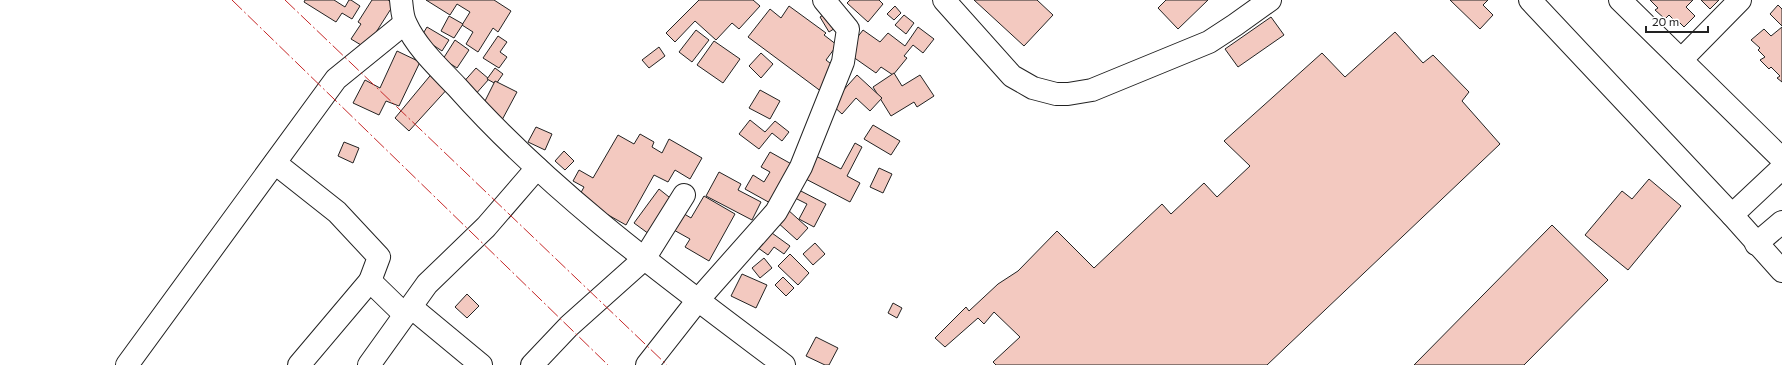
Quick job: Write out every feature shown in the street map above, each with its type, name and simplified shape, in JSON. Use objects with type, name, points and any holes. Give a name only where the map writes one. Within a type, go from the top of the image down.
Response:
[{"type":"street","points":[[401,0],[405,23],[422,48],[476,108],[538,168],[644,259],[784,365]]},
{"type":"street","points":[[647,365],[698,300],[776,212],[801,166],[843,62],[848,29],[824,0]]},
{"type":"street","points":[[944,0],[1012,76],[1033,88],[1056,94],[1068,94],[1092,90],[1209,42],[1270,0]]},
{"type":"street","points":[[1530,0],[1732,215],[1756,244],[1782,271]]},
{"type":"street","points":[[1620,0],[1782,159]]},
{"type":"street","points":[[1681,60],[1740,0]]},
{"type":"street","points":[[126,365],[336,79],[405,23]]},
{"type":"street","points":[[275,163],[338,212],[378,257],[370,281],[299,365]]},
{"type":"street","points":[[369,365],[427,284],[486,227],[538,168]]},
{"type":"street","points":[[1732,215],[1782,169]]},
{"type":"street","points":[[1782,169],[1780,176],[1782,187]]},
{"type":"street","points":[[532,365],[568,326],[644,259],[684,195]]},
{"type":"street","points":[[1756,244],[1782,222]]},
{"type":"street","points":[[370,281],[481,365]]},
{"type":"building","points":[[305,0],[334,0],[345,7],[349,0],[351,0],[360,6],[352,19],[342,13],[336,22],[304,2]]},
{"type":"building","points":[[372,0],[388,0],[394,4],[366,48],[351,39],[361,24],[358,22]]},
{"type":"building","points":[[426,0],[494,0],[511,11],[498,32],[493,28],[478,52],[466,44],[473,32],[462,25],[470,12],[457,4],[450,15]]},
{"type":"building","points":[[699,0],[753,0],[760,6],[739,29],[732,23],[716,40],[695,21],[675,42],[666,33]]},
{"type":"building","points":[[850,0],[879,0],[883,4],[868,22],[847,3]]},
{"type":"building","points":[[974,0],[1037,0],[1053,15],[1024,46]]},
{"type":"building","points":[[1166,0],[1208,0],[1178,29],[1158,8]]},
{"type":"building","points":[[1450,0],[1488,0],[1483,5],[1493,15],[1480,29]]},
{"type":"building","points":[[1650,0],[1693,0],[1686,7],[1695,16],[1684,27],[1678,21],[1677,23],[1669,15],[1665,19],[1655,10],[1658,8]]},
{"type":"building","points":[[1701,0],[1719,0],[1710,9]]},
{"type":"building","points":[[1778,5],[1782,9],[1782,26],[1770,14]]},
{"type":"building","points":[[789,6],[826,33],[824,35],[837,45],[826,60],[839,70],[822,92],[748,37],[770,9],[781,18]]},
{"type":"building","points":[[895,6],[901,13],[894,20],[887,14]]},
{"type":"building","points":[[831,10],[840,25],[829,32],[820,17]]},
{"type":"building","points":[[904,15],[914,23],[906,34],[895,25]]},
{"type":"building","points":[[449,16],[463,24],[454,38],[441,31]]},
{"type":"building","points":[[1271,17],[1284,35],[1238,67],[1225,49]]},
{"type":"building","points":[[427,27],[449,40],[442,51],[421,37]]},
{"type":"building","points":[[918,27],[934,39],[923,53],[913,45],[904,56],[907,58],[893,75],[881,67],[876,73],[846,52],[863,30],[880,42],[888,33],[905,46]]},
{"type":"building","points":[[1782,27],[1782,82],[1777,78],[1780,76],[1771,67],[1769,69],[1760,60],[1765,57],[1758,50],[1760,48],[1751,40],[1764,29],[1771,36]]},
{"type":"building","points":[[696,30],[709,40],[692,62],[679,52]]},
{"type":"building","points":[[1395,32],[1423,63],[1433,55],[1469,92],[1462,101],[1500,144],[1267,365],[996,365],[993,362],[1020,337],[994,312],[984,324],[978,318],[945,347],[935,338],[966,307],[969,311],[998,284],[1018,271],[1057,231],[1094,268],[1162,204],[1171,214],[1204,183],[1217,197],[1250,166],[1224,141],[1322,53],[1345,77]]},
{"type":"building","points":[[498,36],[507,42],[500,52],[507,57],[499,68],[483,58]]},
{"type":"building","points":[[455,40],[469,50],[457,68],[443,59]]},
{"type":"building","points":[[714,41],[740,59],[723,83],[697,65]]},
{"type":"building","points":[[659,47],[665,56],[649,68],[642,60]]},
{"type":"building","points":[[397,51],[420,62],[399,106],[386,101],[379,115],[353,103],[365,80],[380,88]]},
{"type":"building","points":[[761,53],[773,64],[761,78],[749,66]]},
{"type":"building","points":[[476,68],[489,79],[474,96],[461,85]]},
{"type":"building","points":[[495,68],[503,74],[496,84],[487,79]]},
{"type":"building","points":[[434,71],[450,86],[409,131],[395,118]]},
{"type":"building","points":[[894,73],[902,86],[920,75],[934,96],[917,107],[914,102],[891,116],[873,87]]},
{"type":"building","points":[[857,75],[882,98],[870,111],[856,98],[842,114],[831,104]]},
{"type":"building","points":[[495,81],[517,92],[502,120],[481,109]]},
{"type":"building","points":[[760,90],[780,101],[770,119],[749,108]]},
{"type":"building","points":[[750,120],[765,132],[775,121],[789,132],[782,141],[772,133],[759,149],[739,134]]},
{"type":"building","points":[[873,125],[900,141],[891,155],[864,139]]},
{"type":"building","points":[[536,127],[552,134],[545,150],[528,142]]},
{"type":"building","points":[[640,134],[654,142],[652,147],[662,153],[669,139],[702,158],[690,179],[675,170],[668,182],[654,175],[626,225],[578,198],[584,187],[573,181],[579,170],[593,178],[618,135],[634,144]]},
{"type":"building","points":[[344,142],[359,148],[353,163],[338,156]]},
{"type":"building","points":[[855,143],[862,147],[847,176],[860,183],[850,202],[800,176],[812,154],[841,169]]},
{"type":"building","points":[[564,151],[574,161],[565,170],[555,161]]},
{"type":"building","points":[[770,152],[795,166],[772,204],[745,189],[753,175],[764,182],[770,172],[761,167]]},
{"type":"building","points":[[879,168],[892,174],[883,193],[870,187]]},
{"type":"building","points":[[719,172],[741,184],[738,190],[761,202],[752,220],[706,196]]},
{"type":"building","points":[[1649,179],[1681,206],[1628,270],[1585,235],[1622,191],[1632,199]]},
{"type":"building","points":[[659,189],[674,201],[649,234],[634,223]]},
{"type":"building","points":[[797,189],[826,204],[814,227],[799,219],[807,204],[793,197]]},
{"type":"building","points":[[704,196],[735,214],[709,261],[685,247],[690,239],[672,229],[681,212],[691,218]]},
{"type":"building","points":[[787,209],[808,228],[797,240],[776,221]]},
{"type":"building","points":[[1552,225],[1608,280],[1524,365],[1414,365]]},
{"type":"building","points":[[765,228],[790,246],[784,254],[774,247],[768,255],[754,245]]},
{"type":"building","points":[[815,243],[825,254],[813,265],[803,254]]},
{"type":"building","points":[[790,254],[809,273],[798,285],[778,266]]},
{"type":"building","points":[[764,258],[772,268],[760,278],[752,268]]},
{"type":"building","points":[[742,274],[767,285],[756,308],[731,296]]},
{"type":"building","points":[[783,277],[794,288],[786,296],[775,285]]},
{"type":"building","points":[[467,294],[479,306],[467,318],[455,307]]},
{"type":"building","points":[[893,303],[902,308],[897,318],[888,313]]},
{"type":"building","points":[[816,337],[838,348],[829,365],[825,365],[806,356]]},
{"type":"power","points":[[232,0],[608,365]]},
{"type":"power","points":[[285,0],[667,365]]}]
